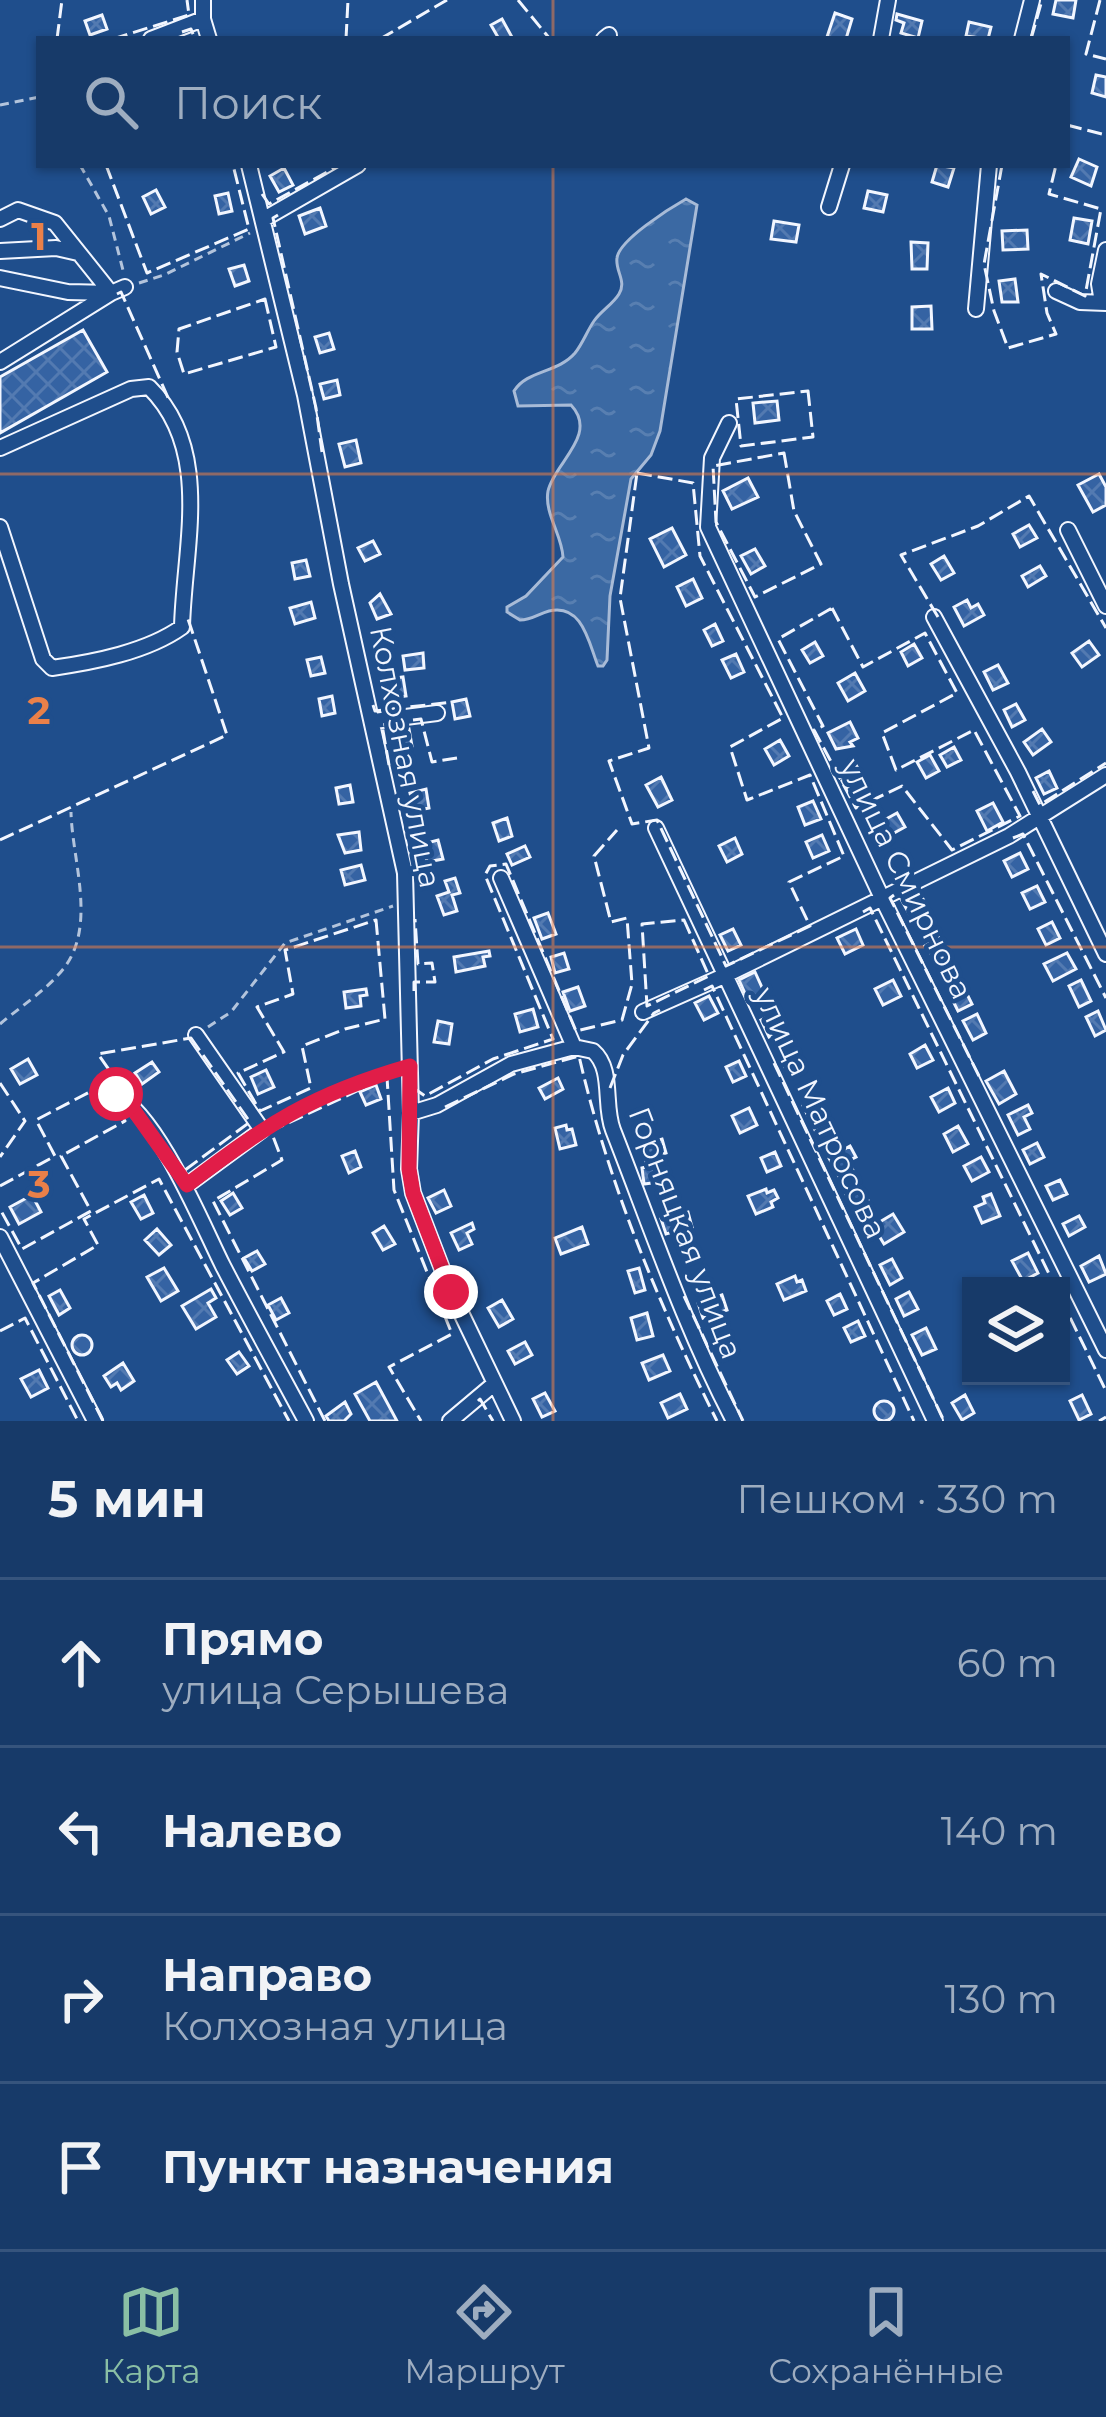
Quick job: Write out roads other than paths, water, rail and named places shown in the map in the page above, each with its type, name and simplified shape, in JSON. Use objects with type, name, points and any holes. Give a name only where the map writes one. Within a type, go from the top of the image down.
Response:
[{"type":"street","points":[[203,0],[208,36]]},
{"type":"street","points":[[882,36],[888,0]]},
{"type":"street","points":[[1023,36],[1032,0]]},
{"type":"street","points":[[159,36],[203,19]]},
{"type":"street","name":"Колхозная улица","points":[[250,168],[374,722],[408,902],[413,1193],[424,1228],[513,1421]]},
{"type":"street","points":[[264,219],[353,168]]},
{"type":"street","points":[[829,207],[841,168]]},
{"type":"street","points":[[976,309],[989,168]]},
{"type":"street","points":[[0,219],[18,210],[55,223],[118,290]]},
{"type":"street","points":[[0,251],[56,248],[81,254]]},
{"type":"street","points":[[1056,291],[1080,302],[1104,302],[1099,284],[1106,250]]},
{"type":"street","points":[[0,278],[68,292],[118,290]]},
{"type":"street","points":[[0,362],[118,290]]},
{"type":"street","points":[[0,448],[130,389],[149,387],[167,404],[189,454],[182,627],[111,656],[52,668],[43,659],[0,527]]},
{"type":"street","name":"улица Смирнова","points":[[729,423],[712,458],[709,527],[882,898],[1106,1350]]},
{"type":"street","points":[[1068,530],[1106,606]]},
{"type":"street","points":[[934,617],[1106,954]]},
{"type":"street","points":[[374,722],[437,713]]},
{"type":"street","points":[[643,1012],[882,898],[1038,818],[1106,775]]},
{"type":"street","name":"улица Матросова","points":[[656,828],[935,1421]]},
{"type":"street","name":"Горняцкая улица","points":[[501,878],[574,1048],[593,1051],[604,1066],[609,1119],[694,1337],[734,1421]]},
{"type":"street","points":[[187,1185],[262,1130],[196,1035]]},
{"type":"street","points":[[411,1113],[437,1105],[511,1064],[574,1048]]},
{"type":"street","points":[[116,1094],[130,1105],[187,1185],[221,1262],[306,1421]]},
{"type":"street","points":[[0,1238],[95,1421]]},
{"type":"street","points":[[450,1421],[494,1384]]},
{"type":"water","points":[[686,199],[697,205],[660,431],[651,455],[631,479],[610,596],[607,660],[598,666],[583,627],[570,613],[549,611],[520,620],[507,612],[563,557],[548,491],[580,427],[571,405],[518,406],[514,391],[575,353],[621,289],[617,258],[626,242]]}]
